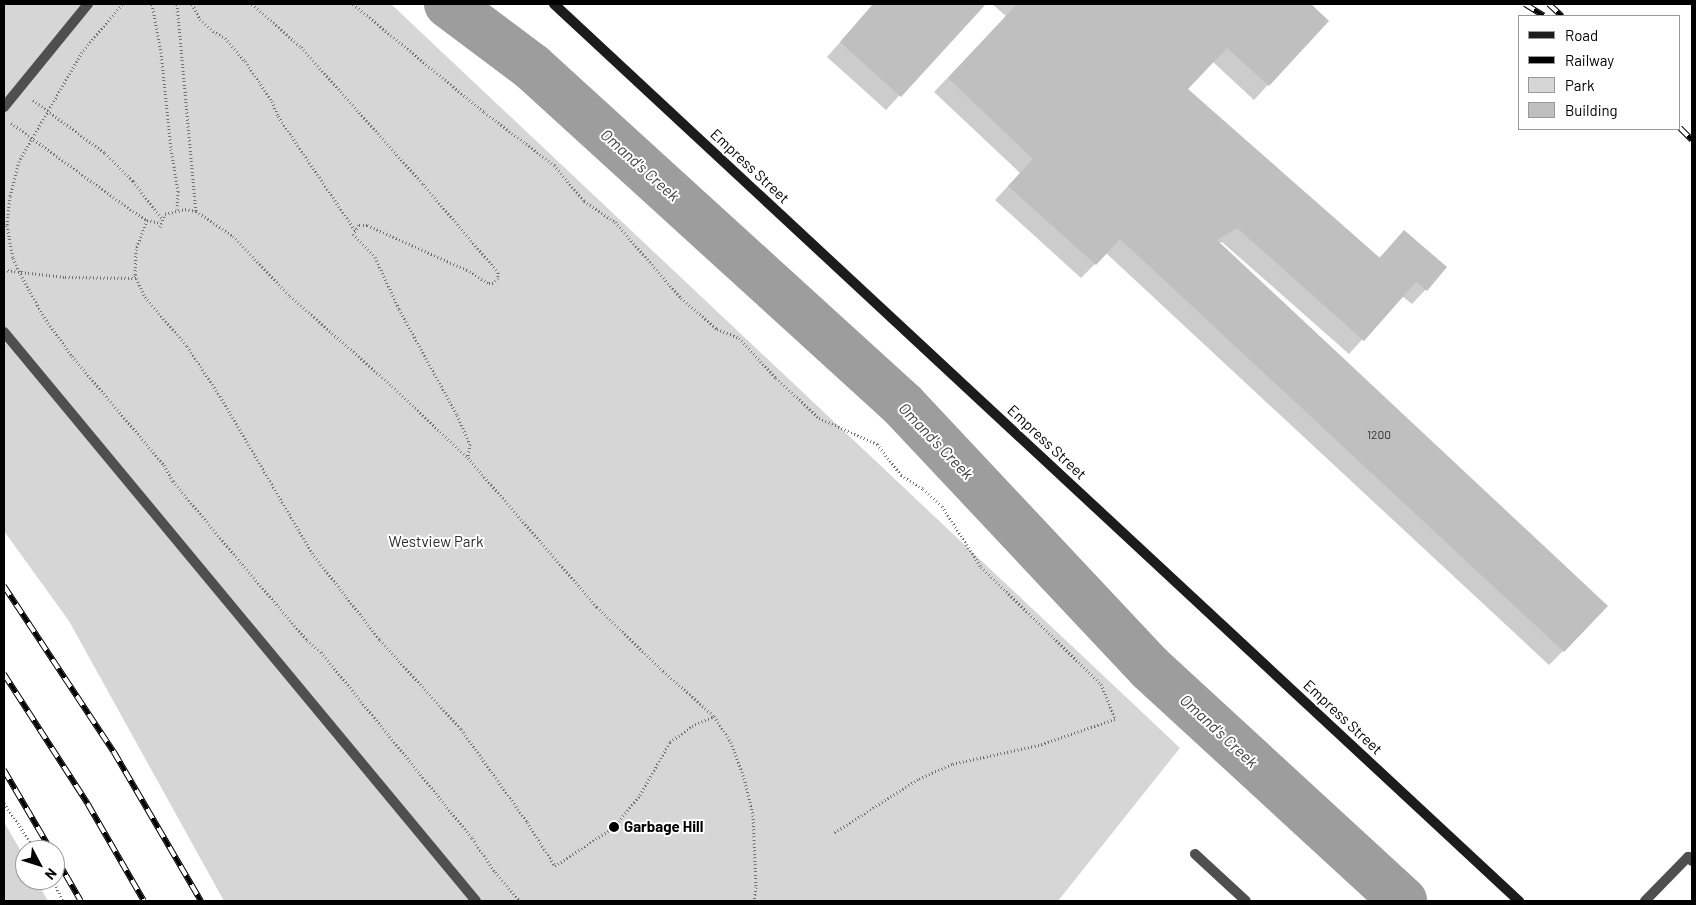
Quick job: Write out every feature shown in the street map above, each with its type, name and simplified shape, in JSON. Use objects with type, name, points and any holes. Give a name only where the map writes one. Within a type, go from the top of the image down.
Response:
[{"type":"street","points":[[4,107],[88,4]]},
{"type":"street","name":"Empress Street","points":[[554,4],[1519,901]]},
{"type":"street","points":[[4,332],[476,901]]},
{"type":"street","points":[[1195,854],[1246,901]]},
{"type":"street","points":[[1645,901],[1688,857],[1692,861]]},
{"type":"path","points":[[122,4],[82,52],[34,139],[19,162],[10,196],[7,226],[13,258],[44,317],[72,356],[164,465],[173,481],[242,564],[307,640],[322,652],[472,838],[495,872],[520,901]]},
{"type":"path","points":[[152,4],[161,52],[171,149],[178,191],[177,209]]},
{"type":"path","points":[[177,4],[196,211]]},
{"type":"path","points":[[192,4],[200,19],[213,31],[225,38],[245,61],[272,101],[278,116],[355,230],[356,238],[375,257],[399,309],[457,415],[470,444],[468,458]]},
{"type":"path","points":[[252,4],[301,47],[488,259],[498,272],[498,278],[493,283],[488,283],[467,270],[367,225],[359,225],[355,230]]},
{"type":"path","points":[[353,4],[484,112],[554,166],[584,201],[615,222],[681,298],[718,329],[739,338],[776,378],[820,418],[878,444],[901,475],[942,506],[981,567],[1101,684],[1115,720],[1039,745],[952,764],[918,779],[834,833]]},
{"type":"path","points":[[19,90],[105,153],[133,181],[161,223]]},
{"type":"path","points":[[4,118],[147,220],[161,223]]},
{"type":"path","points":[[161,223],[165,214],[177,209],[196,211],[233,236],[290,296],[392,386],[468,458],[596,607],[663,671],[714,716],[731,742],[744,778],[753,815],[756,887],[754,901]]},
{"type":"path","points":[[147,220],[136,249],[136,278],[145,297],[187,346],[220,396],[312,553],[380,640],[461,729],[527,822],[555,866],[614,828],[645,787],[670,742],[692,726],[714,716]]},
{"type":"path","points":[[4,270],[19,270],[65,277],[136,278]]},
{"type":"path","points":[[4,803],[29,840]]},
{"type":"green space","name":"Westview Park","points":[[4,4],[391,4],[1180,748],[1058,901],[224,901],[69,621],[4,531]]},
{"type":"green space","points":[[4,822],[15,841],[15,890],[42,890],[48,901],[4,901]]},
{"type":"building","points":[[873,4],[986,4],[901,97],[840,42]]},
{"type":"building","points":[[1017,4],[1311,4],[1329,21],[1269,86],[1227,48],[1188,89],[1380,258],[1404,230],[1447,267],[1427,291],[1416,282],[1364,341],[1237,228],[1217,240],[1608,606],[1564,652],[1120,239],[1096,265],[1008,186],[1033,159],[948,78]]},
{"type":"waterway","name":"Omand's Creek","points":[[448,4],[532,67],[903,405],[1150,668],[1403,901]]},
{"type":"railway","points":[[1525,4],[1542,15]]},
{"type":"railway","points":[[1549,4],[1561,15]]},
{"type":"railway","points":[[1681,129],[1692,140]]},
{"type":"railway","points":[[4,586],[114,752],[201,901]]},
{"type":"railway","points":[[4,674],[88,804],[144,901]]},
{"type":"railway","points":[[4,770],[45,840]]},
{"type":"railway","points":[[65,873],[81,901]]},
{"type":"place","name":"Garbage Hill","points":[[614,827]]}]
